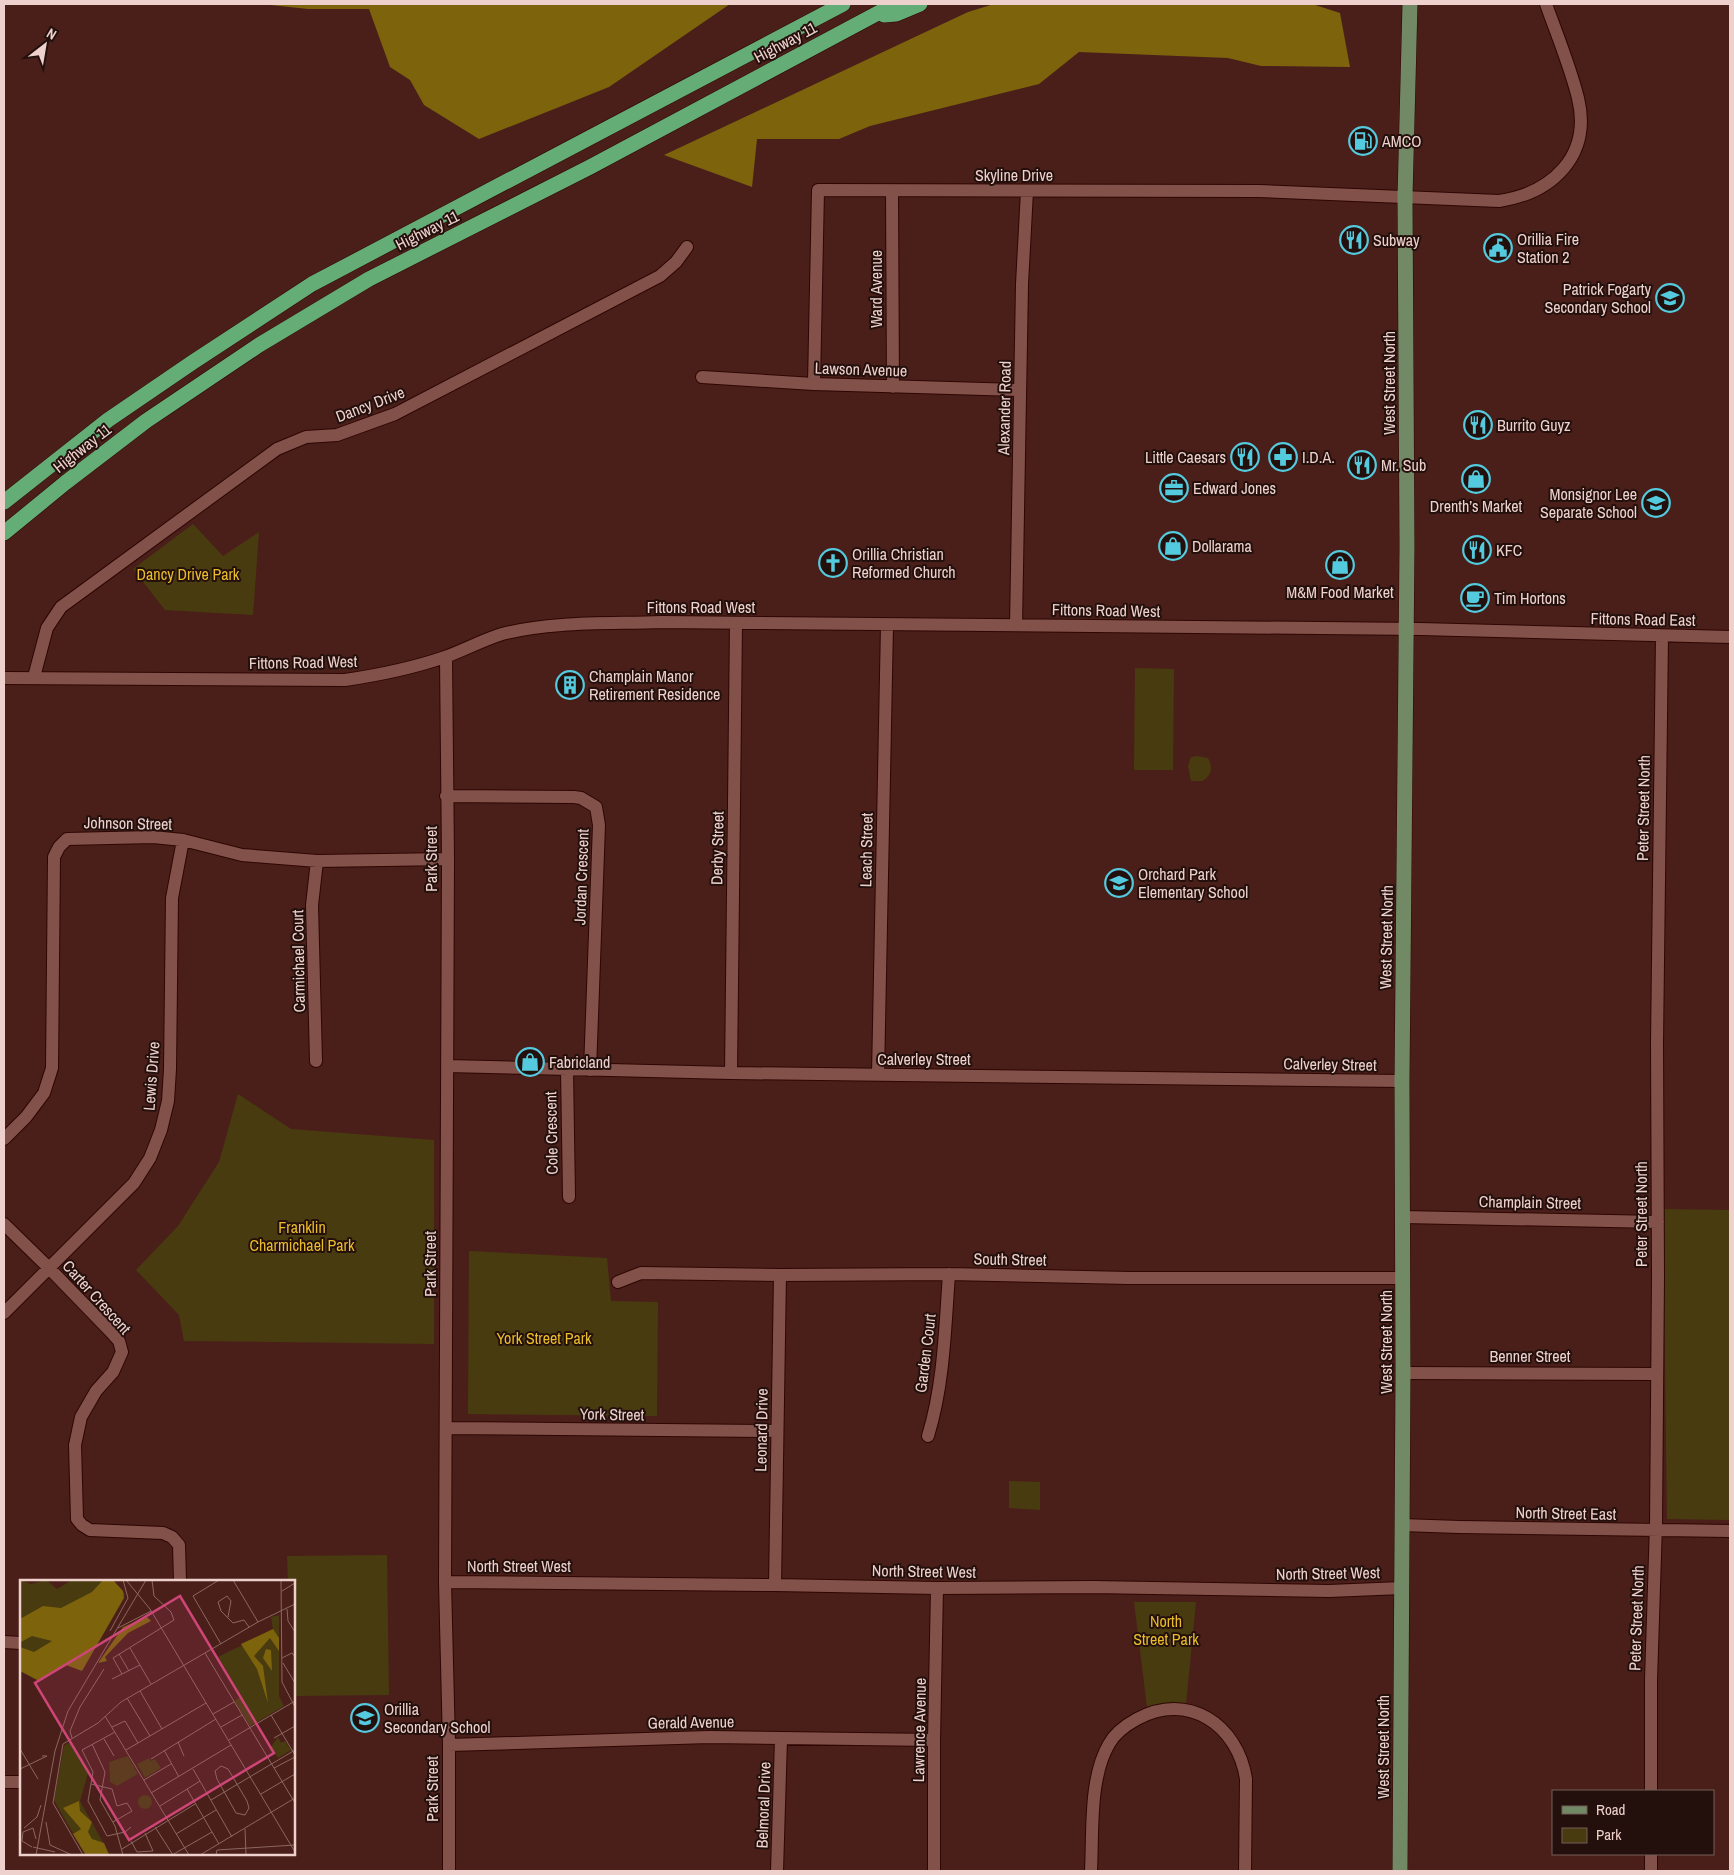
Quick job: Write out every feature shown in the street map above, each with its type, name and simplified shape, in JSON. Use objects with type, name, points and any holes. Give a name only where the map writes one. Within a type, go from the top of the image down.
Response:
[{"type":"highway","points":[[808,22],[828,4]]},
{"type":"highway","name":"Highway 11","points":[[4,502],[108,420],[312,284],[843,4]]},
{"type":"highway","name":"Highway 11","points":[[4,534],[65,483],[146,421],[260,345],[369,278],[582,171],[895,4]]},
{"type":"highway","points":[[870,16],[896,14],[920,4]]},
{"type":"main road","name":"West Street North","points":[[1400,1871],[1403,1373],[1402,1081],[1407,546],[1405,197],[1410,4]]},
{"type":"street","name":"Skyline Drive","points":[[814,384],[818,190],[1259,191],[1498,201],[1513,199],[1535,192],[1555,179],[1571,159],[1579,138],[1580,117],[1578,99],[1546,4]]},
{"type":"street","name":"Ward Avenue","points":[[892,191],[892,386]]},
{"type":"street","name":"Alexander Road","points":[[1016,625],[1022,284],[1027,191]]},
{"type":"street","name":"Dancy Drive","points":[[34,677],[47,628],[61,607],[277,449],[306,437],[337,435],[395,414],[660,276],[676,262],[687,247]]},
{"type":"street","name":"Lawson Avenue","points":[[702,377],[814,384],[1020,390]]},
{"type":"street","name":"Fittons Road West","points":[[4,678],[345,680],[385,673],[446,657],[502,634],[551,626],[661,622],[887,626],[1016,625],[1405,630]]},
{"type":"street","name":"Derby Street","points":[[731,1073],[736,623]]},
{"type":"street","name":"Leach Street","points":[[878,1075],[887,626]]},
{"type":"street","name":"Fittons Road East","points":[[1405,630],[1730,637]]},
{"type":"street","name":"Peter Street North","points":[[1651,1790],[1651,1680],[1656,1530],[1658,1222],[1656,1043],[1662,636]]},
{"type":"street","name":"Park Street","points":[[446,657],[448,860],[445,1582],[448,1871]]},
{"type":"street","name":"Jordan Crescent","points":[[446,796],[574,797],[581,798],[596,807],[599,825],[590,1070]]},
{"type":"street","name":"Johnson Street","points":[[4,1139],[26,1117],[44,1093],[52,1068],[54,858],[59,847],[67,839],[154,837],[183,840],[242,855],[317,862],[448,860]]},
{"type":"street","name":"Lewis Drive","points":[[4,1313],[134,1183],[150,1158],[161,1130],[168,1101],[170,1069],[172,898],[183,840]]},
{"type":"street","name":"Carmichael Court","points":[[316,1061],[312,905],[317,862]]},
{"type":"street","name":"Calverley Street","points":[[447,1066],[731,1073],[1402,1081]]},
{"type":"street","name":"Cole Crescent","points":[[567,1069],[568,1197]]},
{"type":"street","name":"Champlain Street","points":[[1403,1217],[1658,1222]]},
{"type":"street","name":"Carter Crescent","points":[[4,1224],[50,1268],[111,1332],[118,1341],[122,1352],[113,1372],[96,1391],[81,1417],[76,1445],[77,1519],[90,1530],[163,1533],[172,1537],[179,1545],[180,1580]]},
{"type":"street","name":"South Street","points":[[618,1282],[642,1273],[780,1275],[949,1274],[1129,1278],[1403,1278]]},
{"type":"street","name":"Garden Court","points":[[928,1436],[933,1420],[944,1352],[949,1274]]},
{"type":"street","name":"Leonard Drive","points":[[775,1585],[780,1275]]},
{"type":"street","name":"Benner Street","points":[[1403,1373],[1657,1374]]},
{"type":"street","name":"York Street","points":[[446,1428],[777,1432]]},
{"type":"street","name":"North Street East","points":[[1402,1525],[1730,1531]]},
{"type":"street","name":"North Street West","points":[[445,1582],[937,1588],[1092,1587],[1329,1591],[1402,1588]]},
{"type":"street","name":"Lawrence Avenue","points":[[934,1871],[937,1588]]},
{"type":"street","points":[[4,1642],[20,1643]]},
{"type":"street","points":[[1091,1871],[1095,1790],[1102,1757],[1109,1743],[1121,1729],[1146,1714],[1160,1709],[1174,1708],[1201,1714],[1211,1720],[1227,1734],[1238,1752],[1244,1766],[1246,1779],[1245,1871]]},
{"type":"street","name":"Gerald Avenue","points":[[448,1744],[709,1737],[934,1740]]},
{"type":"street","name":"Belmoral Drive","points":[[777,1871],[781,1739]]},
{"type":"street","points":[[4,1782],[20,1782]]},
{"type":"street","points":[[1651,1855],[1651,1871]]},
{"type":"green space","name":"Dancy Drive Park","points":[[193,524],[223,556],[259,532],[253,615],[165,610],[133,569]]},
{"type":"green space","points":[[1135,668],[1174,669],[1173,770],[1134,770]]},
{"type":"green space","points":[[1191,757],[1208,758],[1211,771],[1208,777],[1202,781],[1191,781],[1188,766]]},
{"type":"green space","name":"Franklin Charmichael Park","points":[[238,1094],[291,1129],[434,1140],[434,1344],[184,1341],[179,1315],[136,1270],[178,1226],[219,1162]]},
{"type":"green space","points":[[1663,1209],[1730,1210],[1730,1520],[1667,1519]]},
{"type":"green space","name":"York Street Park","points":[[469,1251],[607,1258],[611,1301],[658,1302],[657,1416],[468,1414]]},
{"type":"green space","points":[[1009,1481],[1040,1482],[1040,1510],[1009,1508]]},
{"type":"green space","points":[[387,1555],[389,1695],[295,1696],[295,1580],[288,1580],[287,1556]]},
{"type":"green space","name":"North Street Park","points":[[1134,1602],[1196,1602],[1186,1704],[1147,1707]]},
{"type":"shaded area","points":[[261,4],[730,4],[609,87],[479,139],[424,105],[410,80],[390,67],[369,9],[308,9]]},
{"type":"shaded area","points":[[994,4],[1312,4],[1340,13],[1350,67],[1261,66],[1228,58],[1079,52],[1039,84],[870,126],[839,139],[757,139],[752,187],[664,155],[968,12]]},
{"type":"place","name":"AMCO","points":[[1363,141]]},
{"type":"place","name":"Subway","points":[[1354,240]]},
{"type":"place","name":"Orillia Fire Station 2","points":[[1498,248]]},
{"type":"place","name":"Patrick Fogarty Secondary School","points":[[1670,298]]},
{"type":"place","name":"Burrito Guyz","points":[[1478,425]]},
{"type":"place","name":"Little Caesars","points":[[1245,457]]},
{"type":"place","name":"I.D.A.","points":[[1283,457]]},
{"type":"place","name":"Mr. Sub","points":[[1362,465]]},
{"type":"place","name":"Drenth’s Market","points":[[1476,479]]},
{"type":"place","name":"Edward Jones","points":[[1174,488]]},
{"type":"place","name":"Monsignor Lee Separate School","points":[[1656,503]]},
{"type":"place","name":"Dollarama","points":[[1173,546]]},
{"type":"place","name":"KFC","points":[[1477,550]]},
{"type":"place","name":"Orillia Christian Reformed Church","points":[[833,563]]},
{"type":"place","name":"M&M Food Market","points":[[1340,565]]},
{"type":"place","name":"Tim Hortons","points":[[1475,598]]},
{"type":"place","name":"Champlain Manor Retirement Residence","points":[[570,685]]},
{"type":"place","name":"Orchard Park Elementary School","points":[[1119,883]]},
{"type":"place","name":"Fabricland","points":[[530,1062]]},
{"type":"place","name":"Orillia Secondary School","points":[[365,1718]]}]
